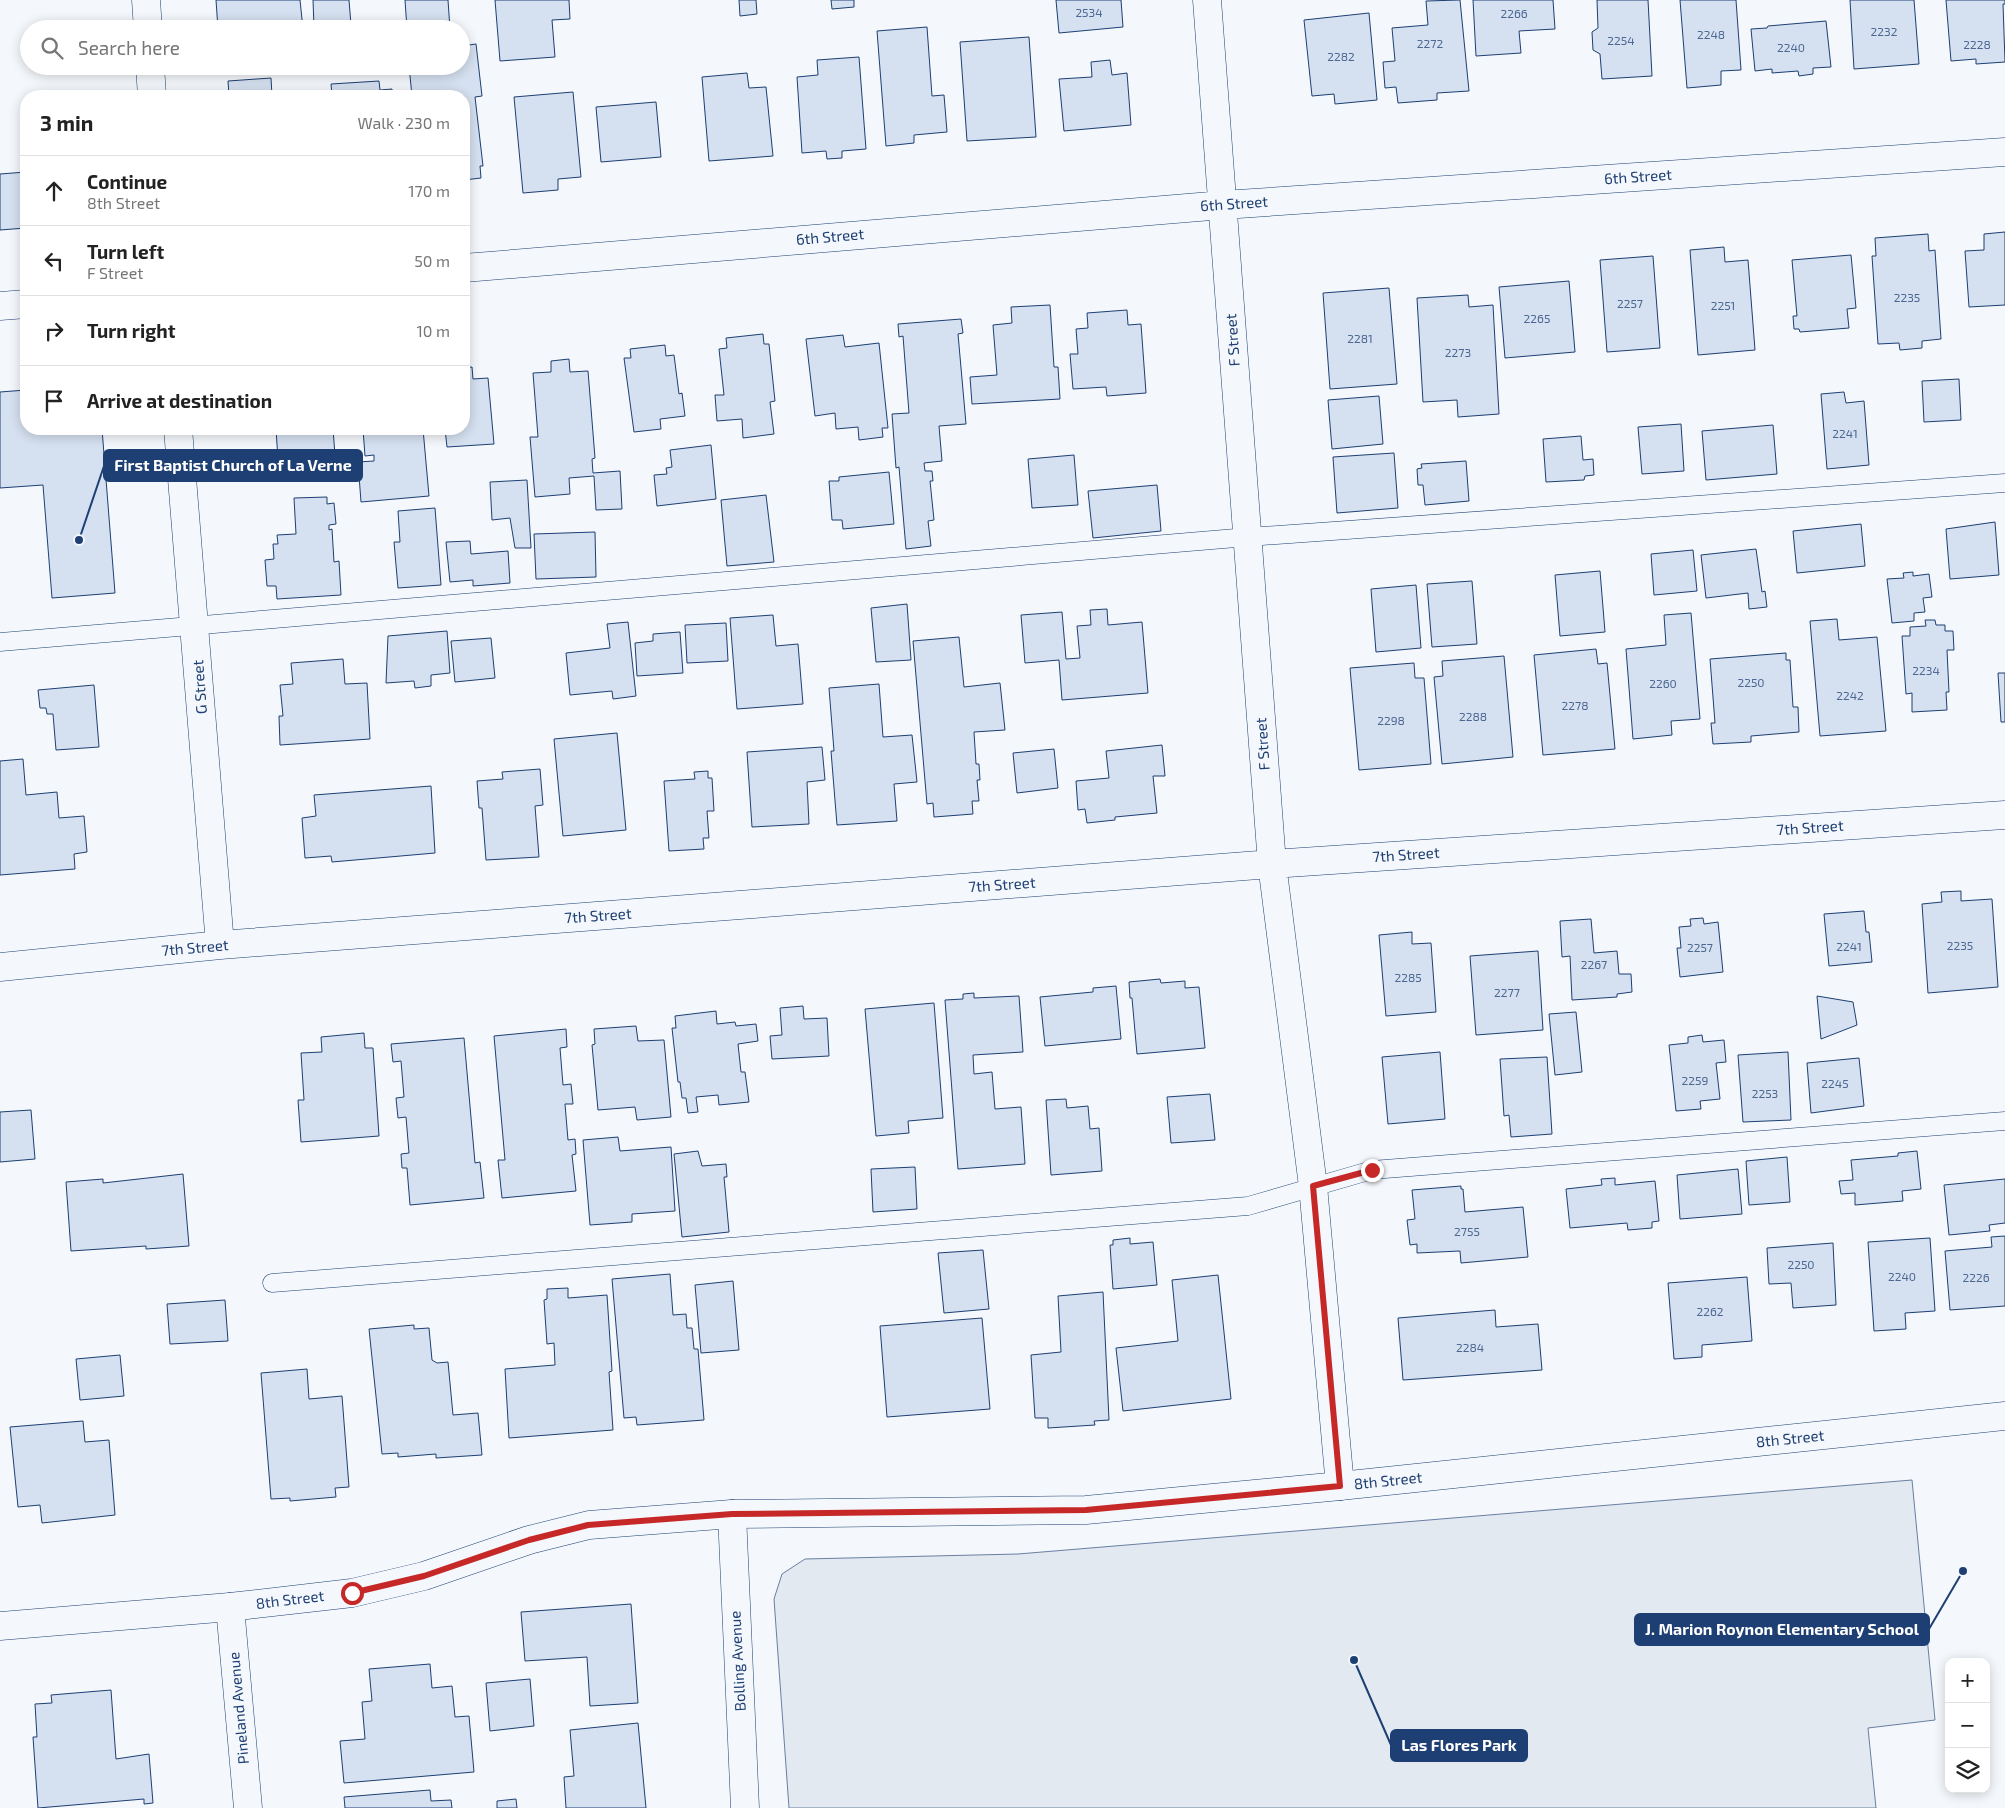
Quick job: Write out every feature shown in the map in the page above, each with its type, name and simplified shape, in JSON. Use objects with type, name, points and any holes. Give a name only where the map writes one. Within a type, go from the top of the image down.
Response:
[{"type":"street","points":[[146,0],[147,20]]},
{"type":"street","name":"F Street","points":[[1207,0],[1272,864],[1313,1186],[1340,1486]]},
{"type":"street","points":[[151,75],[152,90]]},
{"type":"street","name":"6th Street","points":[[470,267],[1223,204],[2005,152]]},
{"type":"street","points":[[0,306],[20,304]]},
{"type":"street","name":"G Street","points":[[179,435],[196,627],[220,945]]},
{"type":"street","name":"7th Street","points":[[0,967],[220,945],[1272,864],[2005,815]]},
{"type":"street","name":"8th Street","points":[[0,1626],[230,1607],[361,1591],[424,1576],[529,1540],[588,1525],[732,1514],[1086,1510],[1340,1486],[2005,1416]]},
{"type":"street","name":"Bolling Avenue","points":[[732,1514],[745,1808]]},
{"type":"street","name":"Pineland Avenue","points":[[230,1607],[248,1808]]},
{"type":"lane","points":[[0,642],[1248,537],[2005,483]]},
{"type":"lane","points":[[272,1283],[1248,1206],[1372,1170],[2005,1121]]},
{"type":"shaded area","points":[[1912,1480],[1935,1720],[1868,1728],[1876,1808],[789,1808],[774,1599],[782,1574],[805,1559],[1018,1554]]},
{"type":"building","points":[[216,0],[300,0],[302,20],[217,20]]},
{"type":"building","points":[[313,0],[349,0],[351,20],[314,20]]},
{"type":"building","points":[[405,0],[448,0],[449,20],[406,20]]},
{"type":"building","points":[[495,0],[569,0],[570,19],[552,20],[555,57],[500,61]]},
{"type":"building","points":[[739,0],[756,0],[757,14],[740,16]]},
{"type":"building","points":[[831,0],[854,0],[854,7],[832,9]]},
{"type":"building","points":[[1056,0],[1121,0],[1123,27],[1059,33]]},
{"type":"building","points":[[1460,0],[1469,91],[1437,93],[1437,100],[1398,103],[1396,87],[1385,88],[1383,62],[1395,61],[1392,28],[1428,25],[1426,1]]},
{"type":"building","points":[[1473,0],[1553,0],[1555,29],[1519,31],[1521,53],[1476,56]]},
{"type":"building","points":[[1597,0],[1648,0],[1652,76],[1602,79],[1600,54],[1593,50],[1592,32],[1598,28]]},
{"type":"building","points":[[1680,0],[1736,0],[1741,70],[1721,71],[1721,85],[1687,88]]},
{"type":"building","points":[[1850,0],[1914,0],[1919,64],[1854,69]]},
{"type":"building","points":[[1946,0],[2005,0],[2005,4],[2003,4],[2005,62],[1976,64],[1976,59],[1951,61]]},
{"type":"building","points":[[1369,13],[1377,100],[1335,104],[1334,94],[1312,96],[1304,20]]},
{"type":"building","points":[[1826,21],[1831,67],[1813,68],[1813,74],[1799,76],[1798,71],[1772,73],[1772,69],[1755,71],[1751,29]]},
{"type":"building","points":[[927,27],[932,96],[944,95],[947,132],[914,135],[914,143],[886,146],[877,31]]},
{"type":"building","points":[[1029,37],[1036,137],[967,141],[960,42]]},
{"type":"building","points":[[476,44],[482,96],[475,97],[483,166],[480,166],[481,178],[470,179],[470,90],[411,90],[410,75],[470,75],[470,45]]},
{"type":"building","points":[[859,57],[866,149],[842,151],[842,158],[827,159],[826,151],[802,153],[797,77],[818,75],[817,60]]},
{"type":"building","points":[[1110,60],[1112,75],[1127,73],[1131,125],[1064,131],[1059,79],[1092,77],[1091,62]]},
{"type":"building","points":[[747,73],[749,88],[766,87],[773,156],[709,161],[702,77]]},
{"type":"building","points":[[271,78],[272,90],[229,90],[228,81]]},
{"type":"building","points":[[379,81],[380,90],[332,90],[331,84]]},
{"type":"building","points":[[573,92],[581,177],[558,179],[558,190],[523,193],[514,97]]},
{"type":"building","points":[[656,102],[661,157],[601,162],[596,107]]},
{"type":"building","points":[[20,172],[20,228],[0,230],[0,174]]},
{"type":"building","points":[[2005,232],[2005,305],[1969,307],[1965,251],[1984,250],[1984,234]]},
{"type":"building","points":[[1928,234],[1929,251],[1935,250],[1941,339],[1922,341],[1922,348],[1900,350],[1899,343],[1878,344],[1872,256],[1876,256],[1875,238]]},
{"type":"building","points":[[1724,247],[1725,262],[1748,260],[1755,350],[1698,355],[1690,250]]},
{"type":"building","points":[[1851,255],[1856,308],[1847,309],[1849,328],[1800,332],[1799,329],[1794,329],[1793,316],[1797,316],[1792,260]]},
{"type":"building","points":[[1653,256],[1660,348],[1607,352],[1600,260]]},
{"type":"building","points":[[1569,281],[1575,352],[1505,358],[1499,287]]},
{"type":"building","points":[[1389,288],[1397,384],[1330,389],[1323,293]]},
{"type":"building","points":[[1468,295],[1469,307],[1493,305],[1499,414],[1458,417],[1457,400],[1423,402],[1417,298]]},
{"type":"building","points":[[1050,305],[1054,367],[1058,367],[1060,399],[972,404],[970,377],[997,375],[993,325],[1012,323],[1011,307]]},
{"type":"building","points":[[1127,310],[1128,325],[1141,324],[1146,393],[1107,396],[1106,387],[1073,389],[1070,354],[1078,354],[1076,329],[1088,328],[1087,313]]},
{"type":"building","points":[[961,319],[963,333],[958,334],[966,424],[939,426],[942,461],[924,463],[925,471],[932,471],[933,481],[930,481],[934,520],[928,521],[931,546],[906,549],[899,467],[896,468],[892,414],[909,413],[903,336],[899,337],[898,324]]},
{"type":"building","points":[[763,334],[764,344],[769,344],[775,401],[770,402],[774,434],[743,438],[742,419],[717,421],[715,395],[724,395],[719,349],[727,348],[726,338]]},
{"type":"building","points":[[843,335],[845,347],[879,343],[888,428],[882,428],[883,437],[859,440],[858,427],[836,429],[835,413],[815,416],[806,339]]},
{"type":"building","points":[[665,345],[666,356],[674,355],[679,394],[682,393],[685,416],[660,419],[661,429],[634,432],[624,358],[631,358],[630,349]]},
{"type":"building","points":[[569,359],[570,372],[588,371],[595,458],[592,459],[593,473],[620,471],[622,509],[596,510],[594,476],[569,478],[570,494],[535,497],[530,437],[538,437],[533,373],[551,372],[551,361]]},
{"type":"building","points":[[470,367],[472,367],[473,379],[488,378],[494,444],[447,447],[446,435],[470,435]]},
{"type":"building","points":[[1959,379],[1961,420],[1924,422],[1922,381]]},
{"type":"building","points":[[20,390],[20,435],[102,435],[115,593],[52,598],[43,485],[0,488],[0,392]]},
{"type":"building","points":[[1844,392],[1846,403],[1864,401],[1869,465],[1827,469],[1821,394]]},
{"type":"building","points":[[1379,396],[1383,444],[1332,449],[1328,400]]},
{"type":"building","points":[[1681,424],[1684,471],[1642,474],[1638,427]]},
{"type":"building","points":[[1773,425],[1777,474],[1706,480],[1702,431]]},
{"type":"building","points":[[276,435],[333,435],[336,468],[293,471],[293,469],[288,469],[287,459],[278,460]]},
{"type":"building","points":[[363,435],[424,435],[429,496],[361,502],[358,462],[374,461],[374,455],[365,456]]},
{"type":"building","points":[[1581,436],[1583,460],[1593,459],[1594,475],[1585,476],[1584,480],[1546,482],[1543,439]]},
{"type":"building","points":[[711,445],[716,499],[657,506],[654,475],[667,474],[666,468],[672,467],[670,450]]},
{"type":"building","points":[[1394,453],[1398,508],[1337,513],[1333,457]]},
{"type":"building","points":[[1074,455],[1078,505],[1032,508],[1028,459]]},
{"type":"building","points":[[1466,461],[1469,501],[1425,505],[1423,485],[1418,485],[1417,469],[1422,468],[1421,464]]},
{"type":"building","points":[[889,472],[894,524],[843,529],[842,520],[832,520],[829,481],[839,481],[839,477]]},
{"type":"building","points":[[527,480],[531,548],[515,548],[510,518],[492,520],[490,482]]},
{"type":"building","points":[[1157,485],[1161,531],[1093,538],[1088,491]]},
{"type":"building","points":[[766,495],[774,562],[727,566],[721,500]]},
{"type":"building","points":[[327,497],[327,504],[334,503],[336,524],[329,525],[329,530],[332,529],[334,562],[339,561],[341,595],[277,599],[276,586],[267,586],[265,560],[274,559],[273,544],[278,544],[277,535],[296,534],[294,498]]},
{"type":"building","points":[[435,508],[441,585],[398,588],[394,542],[400,542],[398,511]]},
{"type":"building","points":[[1995,522],[1999,575],[1950,579],[1946,529]]},
{"type":"building","points":[[1861,524],[1865,566],[1797,573],[1793,531]]},
{"type":"building","points":[[595,532],[596,577],[536,579],[534,534]]},
{"type":"building","points":[[470,541],[471,554],[508,551],[510,583],[473,586],[473,580],[450,582],[446,542]]},
{"type":"building","points":[[1756,549],[1762,592],[1765,591],[1767,607],[1749,609],[1748,593],[1706,598],[1701,555]]},
{"type":"building","points":[[1693,550],[1697,591],[1654,595],[1651,554]]},
{"type":"building","points":[[1600,571],[1605,632],[1560,636],[1555,575]]},
{"type":"building","points":[[1913,572],[1913,576],[1929,574],[1932,597],[1923,598],[1925,612],[1914,613],[1914,621],[1892,623],[1887,579],[1904,578],[1903,573]]},
{"type":"building","points":[[1472,581],[1477,644],[1432,647],[1427,584]]},
{"type":"building","points":[[1416,585],[1421,648],[1376,652],[1371,589]]},
{"type":"building","points":[[907,604],[911,660],[876,662],[871,608]]},
{"type":"building","points":[[1107,609],[1108,625],[1142,622],[1148,693],[1062,700],[1059,660],[1025,663],[1021,615],[1062,612],[1066,659],[1080,658],[1077,626],[1091,625],[1090,610]]},
{"type":"building","points":[[1691,613],[1700,719],[1671,721],[1672,735],[1633,739],[1626,649],[1666,645],[1664,615]]},
{"type":"building","points":[[773,615],[776,646],[798,644],[803,704],[737,709],[730,618]]},
{"type":"building","points":[[1837,619],[1839,640],[1877,637],[1886,731],[1820,736],[1810,621]]},
{"type":"building","points":[[1925,620],[1935,620],[1936,625],[1945,625],[1945,631],[1953,631],[1954,650],[1947,650],[1949,692],[1946,692],[1947,710],[1912,712],[1912,693],[1906,694],[1902,636],[1910,636],[1910,627],[1926,626]]},
{"type":"building","points":[[628,622],[636,696],[613,699],[612,691],[570,695],[566,653],[610,648],[607,624]]},
{"type":"building","points":[[726,623],[728,661],[687,663],[685,625]]},
{"type":"building","points":[[447,631],[450,673],[431,675],[431,686],[415,688],[414,681],[386,683],[388,636]]},
{"type":"building","points":[[680,632],[683,673],[637,676],[635,643],[653,641],[653,634]]},
{"type":"building","points":[[959,637],[964,687],[1000,683],[1005,730],[974,732],[976,764],[979,764],[980,780],[977,780],[979,801],[972,801],[973,814],[934,817],[933,803],[927,804],[913,641]]},
{"type":"building","points":[[491,638],[495,678],[455,682],[451,641]]},
{"type":"building","points":[[1596,649],[1598,664],[1607,663],[1615,749],[1543,755],[1534,655]]},
{"type":"building","points":[[1786,653],[1786,660],[1790,660],[1793,707],[1798,707],[1799,732],[1751,736],[1751,742],[1713,744],[1711,723],[1715,723],[1710,659]]},
{"type":"building","points":[[1504,656],[1513,757],[1442,764],[1434,677],[1443,676],[1442,661]]},
{"type":"building","points":[[343,659],[345,684],[367,683],[370,739],[280,745],[279,716],[283,716],[280,685],[293,684],[291,663]]},
{"type":"building","points":[[1414,663],[1415,678],[1424,678],[1431,764],[1359,770],[1350,668]]},
{"type":"building","points":[[1998,673],[2005,673],[2005,722],[2001,722]]},
{"type":"building","points":[[879,684],[883,737],[912,735],[917,782],[894,784],[897,821],[837,825],[831,751],[834,751],[829,688]]},
{"type":"building","points":[[94,685],[99,747],[56,750],[53,714],[47,714],[46,708],[40,708],[38,690]]},
{"type":"building","points":[[617,733],[626,830],[563,836],[554,739]]},
{"type":"building","points":[[1162,745],[1165,776],[1153,776],[1157,813],[1115,817],[1115,820],[1087,823],[1085,809],[1078,810],[1076,781],[1109,778],[1106,751]]},
{"type":"building","points":[[822,747],[825,780],[807,782],[809,824],[752,827],[747,752]]},
{"type":"building","points":[[1054,749],[1058,788],[1017,793],[1013,753]]},
{"type":"building","points":[[23,759],[26,795],[57,792],[59,818],[84,816],[87,852],[74,854],[75,869],[0,875],[0,761]]},
{"type":"building","points":[[540,769],[543,805],[535,806],[539,857],[486,860],[482,808],[479,808],[477,781],[503,779],[502,772]]},
{"type":"building","points":[[708,771],[708,778],[712,778],[714,811],[707,811],[709,838],[703,838],[704,849],[669,851],[664,781],[695,779],[694,772]]},
{"type":"building","points":[[431,786],[435,853],[332,862],[331,856],[305,858],[302,818],[316,816],[314,795]]},
{"type":"building","points":[[1961,891],[1961,901],[1992,899],[1998,987],[1928,993],[1922,904],[1942,902],[1941,892]]},
{"type":"building","points":[[1864,911],[1866,932],[1869,932],[1872,962],[1829,966],[1824,914]]},
{"type":"building","points":[[1703,918],[1704,924],[1718,922],[1723,972],[1680,977],[1677,948],[1681,948],[1679,927],[1691,926],[1690,919]]},
{"type":"building","points":[[1591,919],[1594,953],[1617,951],[1619,974],[1631,974],[1632,992],[1617,994],[1617,997],[1572,1000],[1570,956],[1562,957],[1560,921]]},
{"type":"building","points":[[1412,932],[1412,944],[1431,943],[1436,1012],[1386,1016],[1379,935]]},
{"type":"building","points":[[1538,951],[1543,1030],[1476,1035],[1470,956]]},
{"type":"building","points":[[1160,979],[1161,983],[1185,981],[1185,988],[1199,987],[1205,1048],[1137,1054],[1129,982]]},
{"type":"building","points":[[1116,986],[1121,1039],[1045,1046],[1040,997],[1093,992],[1093,988]]},
{"type":"building","points":[[974,993],[974,998],[1019,996],[1023,1052],[973,1055],[974,1074],[992,1072],[995,1109],[1021,1107],[1025,1164],[958,1169],[945,1000],[963,999],[963,994]]},
{"type":"building","points":[[1817,996],[1853,1002],[1857,1025],[1821,1039]]},
{"type":"building","points":[[934,1003],[943,1118],[908,1121],[909,1133],[876,1136],[865,1009]]},
{"type":"building","points":[[803,1006],[804,1019],[827,1018],[829,1056],[772,1059],[770,1036],[782,1035],[780,1008]]},
{"type":"building","points":[[716,1011],[717,1024],[735,1022],[736,1026],[756,1024],[758,1041],[738,1044],[741,1072],[745,1072],[749,1102],[719,1105],[718,1095],[696,1097],[698,1112],[688,1113],[686,1098],[682,1098],[680,1082],[678,1082],[672,1028],[676,1028],[675,1016]]},
{"type":"building","points":[[1576,1012],[1582,1072],[1555,1075],[1549,1014]]},
{"type":"building","points":[[636,1026],[638,1041],[664,1040],[671,1117],[637,1120],[635,1107],[598,1110],[592,1045],[595,1044],[594,1029]]},
{"type":"building","points":[[566,1029],[567,1047],[560,1048],[563,1085],[571,1084],[573,1104],[565,1104],[568,1140],[575,1139],[576,1154],[572,1155],[576,1191],[502,1198],[498,1160],[505,1160],[494,1036]]},
{"type":"building","points":[[364,1033],[365,1048],[373,1048],[379,1136],[301,1142],[298,1100],[304,1100],[301,1053],[322,1052],[321,1037]]},
{"type":"building","points":[[1702,1035],[1703,1042],[1724,1040],[1726,1062],[1716,1063],[1720,1099],[1700,1101],[1701,1109],[1676,1111],[1669,1045],[1688,1043],[1688,1037]]},
{"type":"building","points":[[464,1038],[475,1163],[480,1162],[484,1198],[410,1205],[407,1168],[402,1168],[401,1154],[409,1153],[406,1117],[398,1118],[396,1098],[404,1097],[401,1061],[393,1062],[391,1044]]},
{"type":"building","points":[[1440,1052],[1445,1119],[1388,1124],[1382,1057]]},
{"type":"building","points":[[1788,1052],[1791,1120],[1743,1122],[1738,1055]]},
{"type":"building","points":[[1547,1057],[1552,1134],[1511,1137],[1509,1115],[1504,1116],[1500,1059]]},
{"type":"building","points":[[1859,1058],[1864,1106],[1811,1113],[1807,1063]]},
{"type":"building","points":[[1210,1094],[1215,1140],[1171,1143],[1167,1097]]},
{"type":"building","points":[[1066,1099],[1067,1108],[1088,1106],[1090,1129],[1099,1128],[1102,1171],[1051,1175],[1046,1100]]},
{"type":"building","points":[[31,1110],[35,1159],[0,1162],[0,1112]]},
{"type":"building","points":[[618,1137],[620,1151],[671,1147],[675,1211],[632,1214],[632,1222],[590,1225],[583,1140]]},
{"type":"building","points":[[698,1151],[702,1166],[726,1164],[727,1177],[724,1177],[729,1232],[682,1237],[674,1154]]},
{"type":"building","points":[[1917,1151],[1921,1189],[1902,1191],[1903,1201],[1855,1205],[1855,1193],[1841,1194],[1839,1181],[1853,1180],[1851,1160],[1898,1156],[1898,1153]]},
{"type":"building","points":[[1787,1157],[1790,1202],[1749,1205],[1746,1161]]},
{"type":"building","points":[[915,1167],[917,1209],[873,1212],[871,1169]]},
{"type":"building","points":[[1738,1169],[1742,1214],[1680,1219],[1677,1175]]},
{"type":"building","points":[[183,1174],[189,1246],[146,1249],[146,1246],[71,1251],[66,1182],[103,1179],[103,1183]]},
{"type":"building","points":[[1615,1178],[1615,1185],[1655,1181],[1659,1221],[1652,1222],[1652,1228],[1628,1230],[1627,1223],[1570,1228],[1566,1189],[1602,1185],[1601,1179]]},
{"type":"building","points":[[2005,1179],[2005,1223],[1989,1225],[1990,1231],[1949,1235],[1944,1185]]},
{"type":"building","points":[[1461,1186],[1461,1189],[1463,1189],[1465,1212],[1523,1207],[1528,1257],[1461,1263],[1460,1251],[1417,1253],[1417,1244],[1410,1245],[1407,1220],[1415,1219],[1412,1190]]},
{"type":"building","points":[[2005,1236],[2005,1306],[1950,1310],[1945,1251],[1992,1247],[1991,1237]]},
{"type":"building","points":[[1130,1238],[1130,1244],[1153,1242],[1157,1285],[1113,1289],[1110,1245],[1113,1245],[1113,1240]]},
{"type":"building","points":[[1930,1238],[1935,1311],[1905,1313],[1906,1329],[1874,1331],[1868,1242]]},
{"type":"building","points":[[1833,1243],[1836,1305],[1793,1308],[1791,1283],[1769,1284],[1767,1248]]},
{"type":"building","points":[[983,1250],[989,1309],[944,1313],[938,1253]]},
{"type":"building","points":[[670,1274],[673,1315],[686,1314],[687,1328],[692,1328],[694,1349],[698,1349],[704,1420],[637,1425],[636,1417],[624,1418],[612,1279]]},
{"type":"building","points":[[1218,1275],[1231,1399],[1123,1411],[1116,1348],[1178,1341],[1172,1280]]},
{"type":"building","points":[[1747,1277],[1752,1341],[1702,1345],[1702,1357],[1674,1359],[1668,1283]]},
{"type":"building","points":[[733,1281],[739,1350],[701,1353],[695,1285]]},
{"type":"building","points":[[568,1288],[568,1298],[607,1295],[612,1371],[609,1372],[613,1430],[509,1438],[505,1369],[555,1365],[554,1343],[547,1344],[544,1300],[547,1299],[547,1289]]},
{"type":"building","points":[[1103,1292],[1109,1420],[1094,1421],[1095,1425],[1048,1428],[1048,1418],[1035,1418],[1031,1355],[1061,1352],[1058,1296]]},
{"type":"building","points":[[225,1300],[228,1341],[170,1344],[167,1304]]},
{"type":"building","points":[[1495,1310],[1496,1327],[1538,1324],[1542,1370],[1403,1380],[1398,1318]]},
{"type":"building","points":[[982,1318],[990,1409],[887,1417],[880,1326]]},
{"type":"building","points":[[414,1325],[414,1329],[429,1328],[432,1360],[437,1363],[448,1362],[453,1415],[478,1413],[482,1455],[436,1458],[436,1454],[398,1457],[398,1453],[382,1454],[369,1329]]},
{"type":"building","points":[[120,1355],[124,1396],[80,1400],[76,1359]]},
{"type":"building","points":[[307,1369],[309,1399],[342,1396],[349,1487],[335,1488],[336,1497],[290,1501],[290,1498],[271,1499],[261,1373]]},
{"type":"building","points":[[83,1421],[85,1442],[109,1440],[115,1515],[42,1523],[40,1505],[18,1507],[10,1427]]},
{"type":"building","points":[[631,1604],[638,1703],[590,1706],[587,1657],[525,1661],[521,1612]]},
{"type":"building","points":[[430,1664],[432,1688],[452,1686],[455,1717],[469,1716],[474,1772],[344,1783],[340,1741],[365,1739],[362,1702],[372,1701],[369,1669]]},
{"type":"building","points":[[530,1679],[534,1726],[490,1731],[486,1683]]},
{"type":"building","points":[[111,1690],[116,1759],[149,1754],[153,1803],[144,1804],[144,1799],[38,1808],[33,1737],[37,1737],[35,1704],[52,1703],[51,1695]]},
{"type":"building","points":[[638,1723],[646,1808],[566,1808],[564,1777],[574,1776],[570,1730]]},
{"type":"building","points":[[430,1790],[431,1801],[451,1800],[452,1808],[345,1808],[344,1797]]},
{"type":"building","points":[[516,1799],[517,1808],[497,1808],[497,1801]]},
{"type":"place","name":"First Baptist Church of La Verne","points":[[79,540]]},
{"type":"place","name":"J. Marion Roynon Elementary School","points":[[1963,1571]]},
{"type":"place","name":"Las Flores Park","points":[[1354,1660]]},
{"type":"route","points":[[352,1593],[424,1576],[529,1540],[588,1525],[732,1514],[1086,1510],[1340,1486],[1313,1186],[1372,1170]]}]
